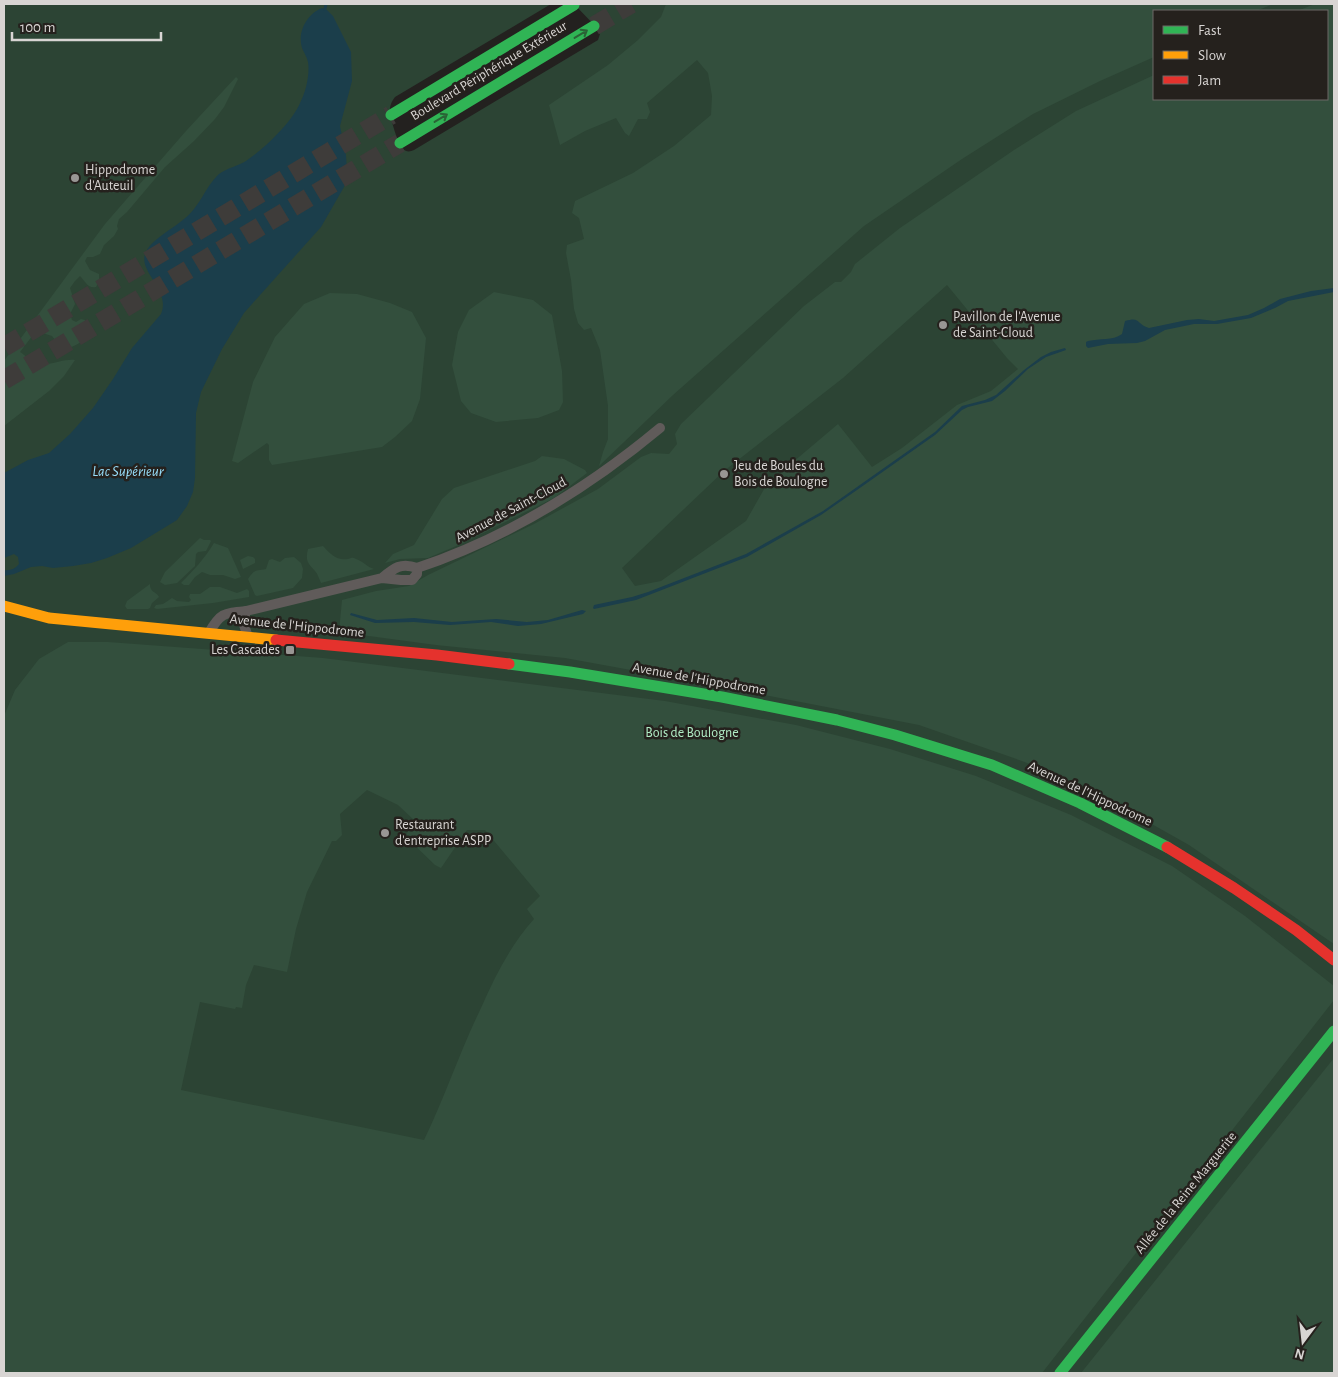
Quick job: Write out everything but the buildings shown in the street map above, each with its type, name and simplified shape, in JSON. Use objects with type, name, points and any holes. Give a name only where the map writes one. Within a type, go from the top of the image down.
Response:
[{"type":"main road","points":[[391,115],[574,5]]},
{"type":"main road","name":"Boulevard Périphérique Extérieur","points":[[400,143],[594,26]]},
{"type":"main road","name":"Avenue de l'Hippodrome","points":[[4,606],[49,618],[437,655],[570,672],[722,697],[837,720],[895,735],[1000,769],[1080,803],[1165,846],[1281,919],[1334,960]]},
{"type":"main road","name":"Allée de la Reine Marguerite","points":[[1060,1373],[1334,1030]]},
{"type":"street","name":"Avenue de Saint-Cloud","points":[[382,578],[394,568],[402,565],[407,564],[417,568],[452,556],[535,515],[595,478],[660,428]]},
{"type":"street","name":"Avenue de Saint-Cloud","points":[[209,633],[216,620],[225,613],[246,611],[382,578],[412,580],[417,574],[417,568]]},
{"type":"street","points":[[246,611],[243,622],[248,637]]},
{"type":"green space","name":"Bois de Boulogne","points":[[4,4],[551,4],[395,97],[390,108],[392,123],[401,146],[404,150],[411,151],[598,40],[600,34],[598,29],[574,4],[1334,4],[1334,1373],[4,1373]]},
{"type":"green space","points":[[666,4],[1273,4],[1258,10],[1153,10],[1153,57],[1033,114],[962,159],[864,226],[673,395],[599,466],[608,439],[608,406],[600,350],[591,328],[584,330],[578,323],[574,309],[566,253],[567,245],[584,239],[579,218],[572,213],[575,201],[633,173],[674,146],[711,115],[712,96],[708,73],[697,60],[647,103],[650,112],[647,119],[638,119],[629,136],[616,118],[585,131],[560,145],[549,105],[608,65],[638,40],[661,17]]},
{"type":"green space","points":[[1315,4],[1334,4],[1334,944],[1189,845],[1086,787],[1022,761],[919,725],[565,658],[436,645],[339,632],[342,600],[376,591],[409,586],[534,524],[598,489],[641,457],[651,453],[669,454],[677,444],[675,434],[681,424],[804,306],[835,282],[841,282],[851,272],[855,264],[900,228],[1014,150],[1076,111],[1153,75],[1153,100],[1328,100],[1328,10],[1300,10]],"holes":[[[947,285],[1018,369],[991,391],[957,405],[902,448],[872,467],[838,424],[767,484],[746,521],[661,581],[635,586],[622,568],[724,471],[843,378]]]},
{"type":"green space","points":[[236,77],[238,79],[224,107],[215,119],[165,167],[119,219],[118,229],[114,236],[104,245],[100,254],[87,257],[85,261],[90,270],[99,274],[99,281],[96,287],[89,286],[80,276],[70,288],[75,304],[70,314],[72,320],[76,322],[81,319],[85,320],[86,323],[81,342],[72,347],[65,348],[52,336],[36,331],[20,352],[30,358],[43,359],[47,364],[75,360],[64,376],[49,391],[4,426],[4,361],[105,224]]},
{"type":"green space","points":[[494,292],[533,300],[552,315],[562,371],[563,402],[559,410],[538,418],[496,422],[471,413],[461,401],[452,365],[458,332],[469,310]]},
{"type":"green space","points":[[330,293],[357,294],[390,303],[412,312],[426,338],[420,399],[412,421],[382,447],[272,465],[269,460],[269,445],[267,443],[238,463],[232,461],[253,382],[275,337],[304,304]]},
{"type":"green space","points":[[542,456],[564,459],[585,470],[587,473],[554,498],[461,544],[428,558],[400,559],[385,563],[393,554],[414,545],[442,499],[454,488],[535,461]]},
{"type":"green space","points":[[200,538],[211,541],[206,551],[196,554],[195,566],[177,583],[165,585],[160,582],[165,572]]},
{"type":"green space","points":[[214,543],[228,548],[241,577],[235,579],[202,572],[189,585],[181,583],[199,564]]},
{"type":"green space","points":[[323,546],[337,558],[353,558],[374,569],[321,583],[307,556],[308,549]]},
{"type":"green space","points":[[248,556],[255,559],[255,563],[243,569],[240,560]]},
{"type":"green space","points":[[294,557],[301,563],[303,569],[302,578],[293,588],[255,595],[248,579],[254,572],[266,569],[269,560],[272,559],[280,562],[285,558]]},
{"type":"green space","points":[[150,584],[151,589],[159,597],[152,603],[150,608],[127,609],[125,606],[127,601]]},
{"type":"green space","points":[[210,587],[220,587],[237,593],[247,589],[249,597],[213,603],[154,608],[156,605],[163,604],[172,598],[177,601],[189,602],[191,600],[190,594],[200,594]]},
{"type":"green space","points":[[68,642],[108,642],[323,658],[665,701],[796,725],[890,749],[976,776],[1071,815],[1172,866],[1245,916],[1334,986],[1334,1000],[1042,1373],[4,1373],[4,716],[15,690],[39,659]],"holes":[[[367,790],[398,805],[415,821],[405,836],[435,865],[441,868],[467,830],[485,830],[540,896],[527,909],[534,919],[510,951],[492,984],[424,1140],[181,1090],[200,1002],[235,1009],[236,1007],[242,1008],[246,985],[254,965],[287,972],[296,929],[307,892],[332,841],[336,841],[342,835],[340,814]]]},
{"type":"green space","points":[[1334,1058],[1334,1373],[1081,1373]]},
{"type":"water","name":"Lac Supérieur","points":[[322,8],[333,16],[351,52],[352,81],[340,126],[346,155],[347,171],[344,187],[321,227],[244,313],[222,349],[201,392],[196,413],[195,478],[193,492],[187,506],[177,520],[131,548],[107,558],[73,566],[53,568],[31,567],[4,576],[4,570],[12,569],[19,564],[18,557],[14,554],[4,558],[4,473],[28,460],[49,453],[70,434],[93,408],[132,348],[161,314],[162,297],[144,261],[147,249],[190,214],[219,174],[243,163],[253,156],[277,135],[291,118],[302,99],[308,77],[308,62],[301,42],[302,30],[308,19]]},
{"type":"water","points":[[1334,288],[1334,292],[1288,301],[1251,318],[1217,324],[1194,324],[1165,330],[1145,341],[1137,343],[1108,344],[1088,348],[1086,346],[1088,341],[1122,334],[1125,321],[1134,319],[1149,328],[1187,320],[1214,321],[1248,315],[1280,299],[1311,291]]},
{"type":"water","points":[[1065,348],[1066,350],[1046,357],[1028,369],[992,401],[962,410],[935,435],[821,515],[747,557],[636,600],[593,608],[594,605],[648,592],[746,554],[823,511],[935,432],[962,406],[996,395],[1041,357]]},
{"type":"water","points":[[582,610],[586,611],[583,614],[541,624],[518,626],[491,622],[450,625],[414,622],[375,623],[350,615],[351,613],[377,620],[414,618],[452,622],[496,619],[527,622],[548,620]]},
{"type":"waterway","points":[[325,9],[326,4]]},
{"type":"tunnel","points":[[594,26],[631,4]]},
{"type":"tunnel","points":[[4,347],[391,115]]},
{"type":"tunnel","points":[[4,380],[400,143]]},
{"type":"traffic: fast","points":[[391,115],[574,5]]},
{"type":"traffic: fast","points":[[400,143],[594,26]]},
{"type":"traffic: fast","points":[[509,664],[722,697],[837,720],[895,735],[992,765],[1080,803],[1167,847]]},
{"type":"traffic: fast","points":[[1060,1373],[1334,1031]]},
{"type":"traffic: slow","points":[[4,606],[49,618],[276,640]]},
{"type":"traffic: jam","points":[[276,640],[437,655],[509,664]]},
{"type":"traffic: jam","points":[[1167,847],[1234,888],[1296,930],[1334,960]]},
{"type":"place","name":"Hippodrome d'Auteuil","points":[[75,178]]},
{"type":"place","name":"Pavillon de l'Avenue de Saint-Cloud","points":[[943,325]]},
{"type":"place","name":"Jeu de Boules du Bois de Boulogne","points":[[724,474]]},
{"type":"place","name":"Les Cascades","points":[[290,650]]},
{"type":"place","name":"Restaurant d'entreprise ASPP","points":[[385,833]]}]
